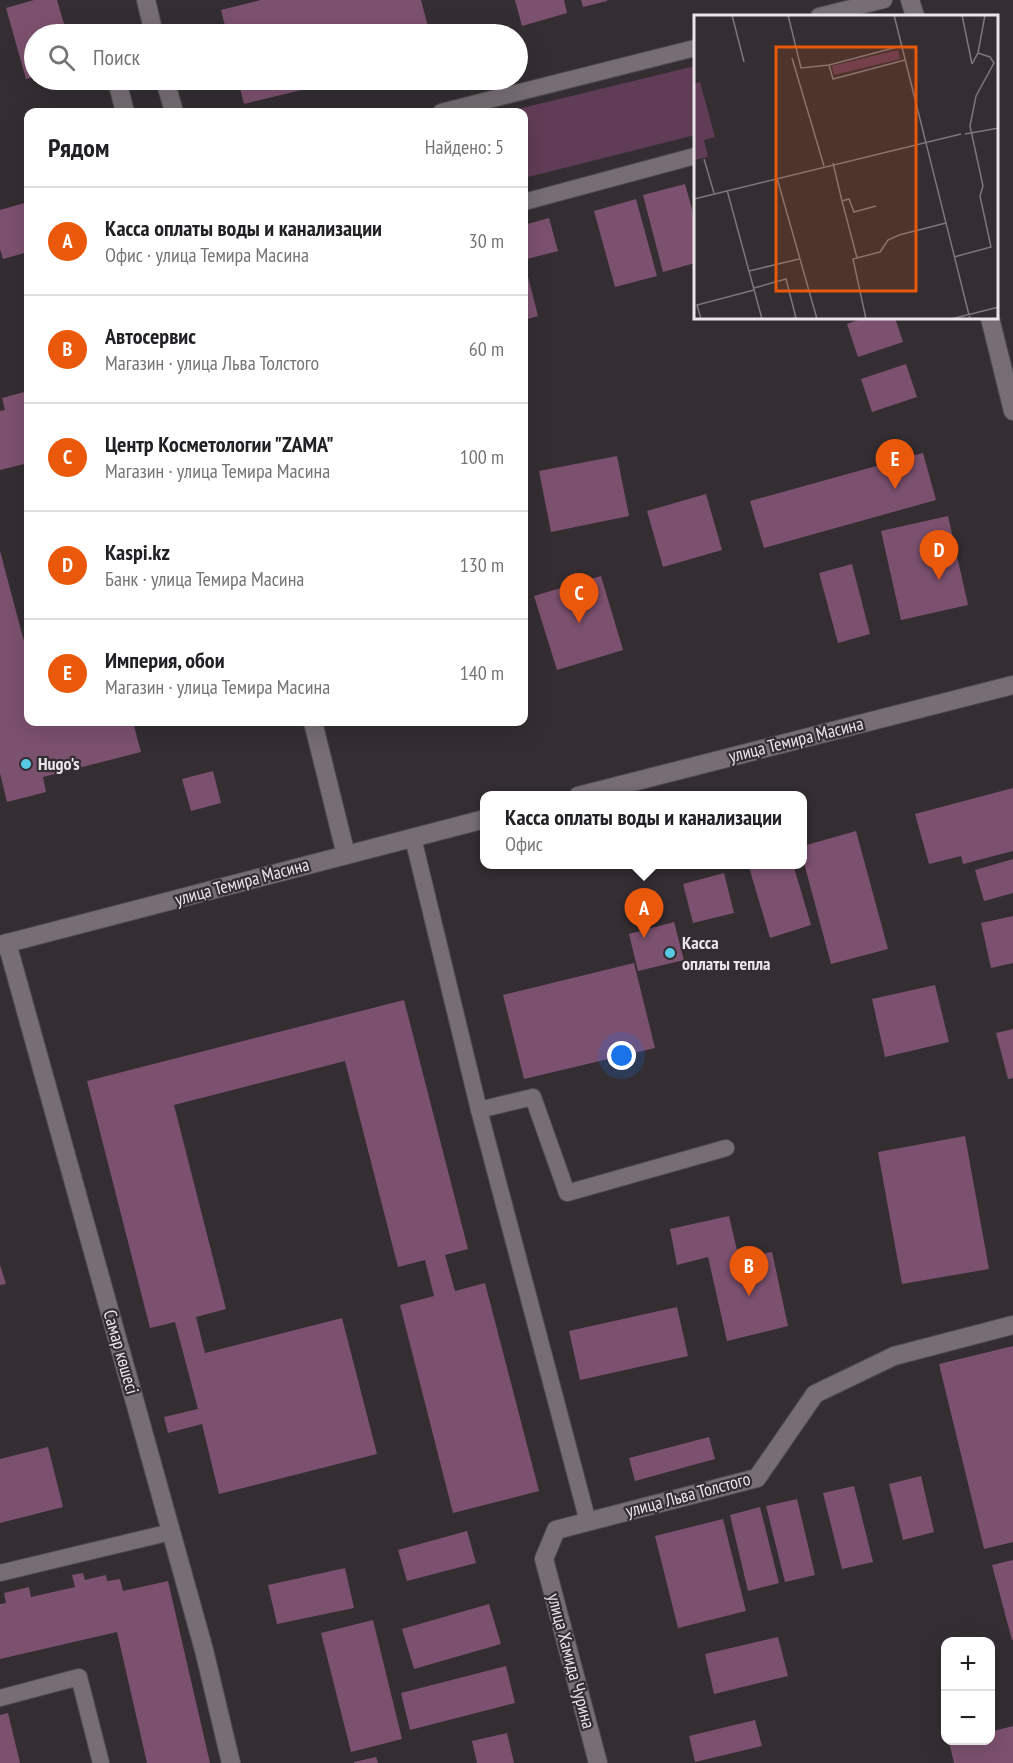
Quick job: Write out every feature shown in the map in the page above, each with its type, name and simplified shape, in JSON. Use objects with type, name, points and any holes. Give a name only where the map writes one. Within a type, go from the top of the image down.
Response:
[{"type":"street","points":[[146,0],[152,24]]},
{"type":"street","points":[[910,0],[915,15]]},
{"type":"street","points":[[119,90],[124,108]]},
{"type":"street","points":[[168,90],[173,108]]},
{"type":"street","points":[[990,320],[1013,411]]},
{"type":"street","name":"улица Темира Масина","points":[[594,791],[1013,685]]},
{"type":"street","points":[[314,726],[346,855]]},
{"type":"street","name":"улица Темира Масина","points":[[4,944],[480,820]]},
{"type":"street","name":"Самар көшесі","points":[[4,944],[204,1650],[231,1763]]},
{"type":"street","name":"улица Льва Толстого","points":[[544,1559],[556,1530],[757,1478],[815,1394],[894,1356],[1013,1324]]},
{"type":"street","name":"улица Хамида Чурина","points":[[544,1559],[598,1763]]},
{"type":"lane","points":[[823,15],[884,0]]},
{"type":"lane","points":[[457,108],[694,48]]},
{"type":"lane","points":[[528,201],[694,156]]},
{"type":"lane","points":[[413,838],[479,1110],[588,1522]]},
{"type":"lane","points":[[479,1110],[533,1098],[567,1193],[726,1148]]},
{"type":"lane","points":[[0,1573],[171,1532]]},
{"type":"lane","points":[[0,1698],[79,1677],[101,1763]]},
{"type":"shaded area","points":[[694,66],[694,135],[528,177],[528,108],[522,108]]},
{"type":"building","points":[[34,0],[57,0],[64,24],[24,24],[24,72],[6,8]]},
{"type":"building","points":[[261,0],[421,0],[427,24],[224,24],[221,10]]},
{"type":"building","points":[[515,0],[564,0],[567,13],[521,24]]},
{"type":"building","points":[[581,0],[607,0],[607,1],[583,7]]},
{"type":"building","points":[[240,90],[302,90],[244,104]]},
{"type":"building","points":[[685,184],[694,216],[694,263],[663,272],[643,195]]},
{"type":"building","points":[[636,199],[657,276],[615,287],[594,211]]},
{"type":"building","points":[[24,203],[24,253],[3,259],[0,249],[0,210]]},
{"type":"building","points":[[549,218],[558,251],[528,259],[528,224]]},
{"type":"building","points":[[528,277],[538,316],[528,319]]},
{"type":"building","points":[[858,320],[896,320],[903,342],[858,357],[847,324]]},
{"type":"building","points":[[906,364],[917,397],[872,412],[861,379]]},
{"type":"building","points":[[24,392],[24,464],[0,470],[0,411],[5,410],[2,398]]},
{"type":"building","points":[[923,453],[936,500],[764,548],[750,501]]},
{"type":"building","points":[[617,456],[629,516],[551,532],[539,471]]},
{"type":"building","points":[[706,494],[722,550],[663,567],[647,511]]},
{"type":"building","points":[[948,516],[968,605],[901,620],[881,531]]},
{"type":"building","points":[[0,551],[24,641],[24,726],[134,726],[141,752],[43,777],[46,792],[7,802],[0,773]]},
{"type":"building","points":[[852,564],[870,634],[838,643],[819,573]]},
{"type":"building","points":[[601,576],[623,650],[557,670],[534,596]]},
{"type":"building","points":[[213,771],[221,803],[191,811],[182,779]]},
{"type":"building","points":[[1013,788],[1013,851],[963,864],[961,856],[929,864],[915,814]]},
{"type":"building","points":[[856,831],[888,949],[831,964],[806,869],[807,845]]},
{"type":"building","points":[[1013,859],[1013,893],[984,901],[975,870]]},
{"type":"building","points":[[749,869],[794,869],[811,925],[770,938]]},
{"type":"building","points":[[724,873],[734,913],[693,923],[683,884]]},
{"type":"building","points":[[1013,916],[1013,963],[991,968],[981,923]]},
{"type":"building","points":[[674,922],[684,960],[638,971],[629,934]]},
{"type":"building","points":[[634,963],[655,1048],[524,1079],[503,995]]},
{"type":"building","points":[[935,985],[949,1042],[885,1057],[872,999]]},
{"type":"building","points":[[404,1000],[468,1249],[445,1255],[455,1291],[485,1283],[539,1491],[453,1513],[400,1305],[434,1296],[425,1260],[398,1267],[345,1061],[174,1105],[226,1309],[196,1317],[205,1353],[342,1318],[377,1454],[219,1494],[202,1424],[168,1433],[164,1417],[198,1409],[175,1322],[150,1328],[87,1081]]},
{"type":"building","points":[[1013,1029],[1013,1078],[1008,1079],[996,1033]]},
{"type":"building","points":[[965,1136],[989,1269],[902,1284],[878,1152]]},
{"type":"building","points":[[729,1216],[739,1259],[772,1252],[788,1326],[727,1341],[708,1257],[677,1265],[670,1229]]},
{"type":"building","points":[[0,1265],[6,1284],[0,1285]]},
{"type":"building","points":[[677,1307],[688,1356],[580,1380],[569,1331]]},
{"type":"building","points":[[1013,1346],[1013,1542],[984,1549],[939,1364]]},
{"type":"building","points":[[709,1437],[715,1459],[635,1481],[629,1458]]},
{"type":"building","points":[[48,1447],[63,1507],[0,1523],[0,1459]]},
{"type":"building","points":[[921,1476],[934,1532],[903,1540],[889,1484]]},
{"type":"building","points":[[854,1486],[873,1562],[842,1569],[823,1493]]},
{"type":"building","points":[[797,1499],[815,1575],[785,1582],[766,1506]]},
{"type":"building","points":[[760,1507],[779,1583],[748,1591],[730,1515]]},
{"type":"building","points":[[723,1519],[746,1611],[678,1628],[655,1536]]},
{"type":"building","points":[[467,1531],[476,1563],[407,1581],[398,1550]]},
{"type":"building","points":[[1013,1560],[1013,1640],[1012,1640],[992,1565]]},
{"type":"building","points":[[345,1568],[354,1608],[277,1624],[268,1585]]},
{"type":"building","points":[[83,1573],[85,1580],[106,1575],[107,1581],[120,1579],[123,1591],[168,1581],[210,1763],[147,1763],[117,1632],[0,1659],[0,1604],[6,1603],[4,1593],[29,1587],[31,1597],[75,1587],[72,1575]]},
{"type":"building","points":[[489,1604],[501,1644],[414,1669],[402,1629]]},
{"type":"building","points":[[373,1620],[402,1739],[351,1752],[321,1633]]},
{"type":"building","points":[[778,1637],[788,1676],[714,1694],[705,1654]]},
{"type":"building","points":[[506,1666],[515,1703],[410,1730],[401,1693]]},
{"type":"building","points":[[8,1713],[20,1763],[0,1763],[0,1715]]},
{"type":"building","points":[[755,1720],[762,1746],[695,1762],[689,1736]]},
{"type":"building","points":[[1013,1726],[1013,1763],[954,1763],[950,1745],[995,1745],[995,1731]]},
{"type":"building","points":[[507,1733],[514,1763],[477,1763],[472,1741]]},
{"type":"building","points":[[376,1757],[378,1763],[354,1763],[354,1762]]},
{"type":"place","name":"Империя, обои","points":[[895,489]]},
{"type":"place","name":"Kaspi.kz","points":[[939,580]]},
{"type":"place","name":"Центр Косметологии \"ZAMA\"","points":[[579,623]]},
{"type":"place","name":"Hugo's","points":[[26,764]]},
{"type":"place","name":"Касса оплаты воды и канализации","points":[[644,938]]},
{"type":"place","name":"Касса оплаты тепла","points":[[670,953]]},
{"type":"place","name":"Автосервис","points":[[749,1296]]}]
